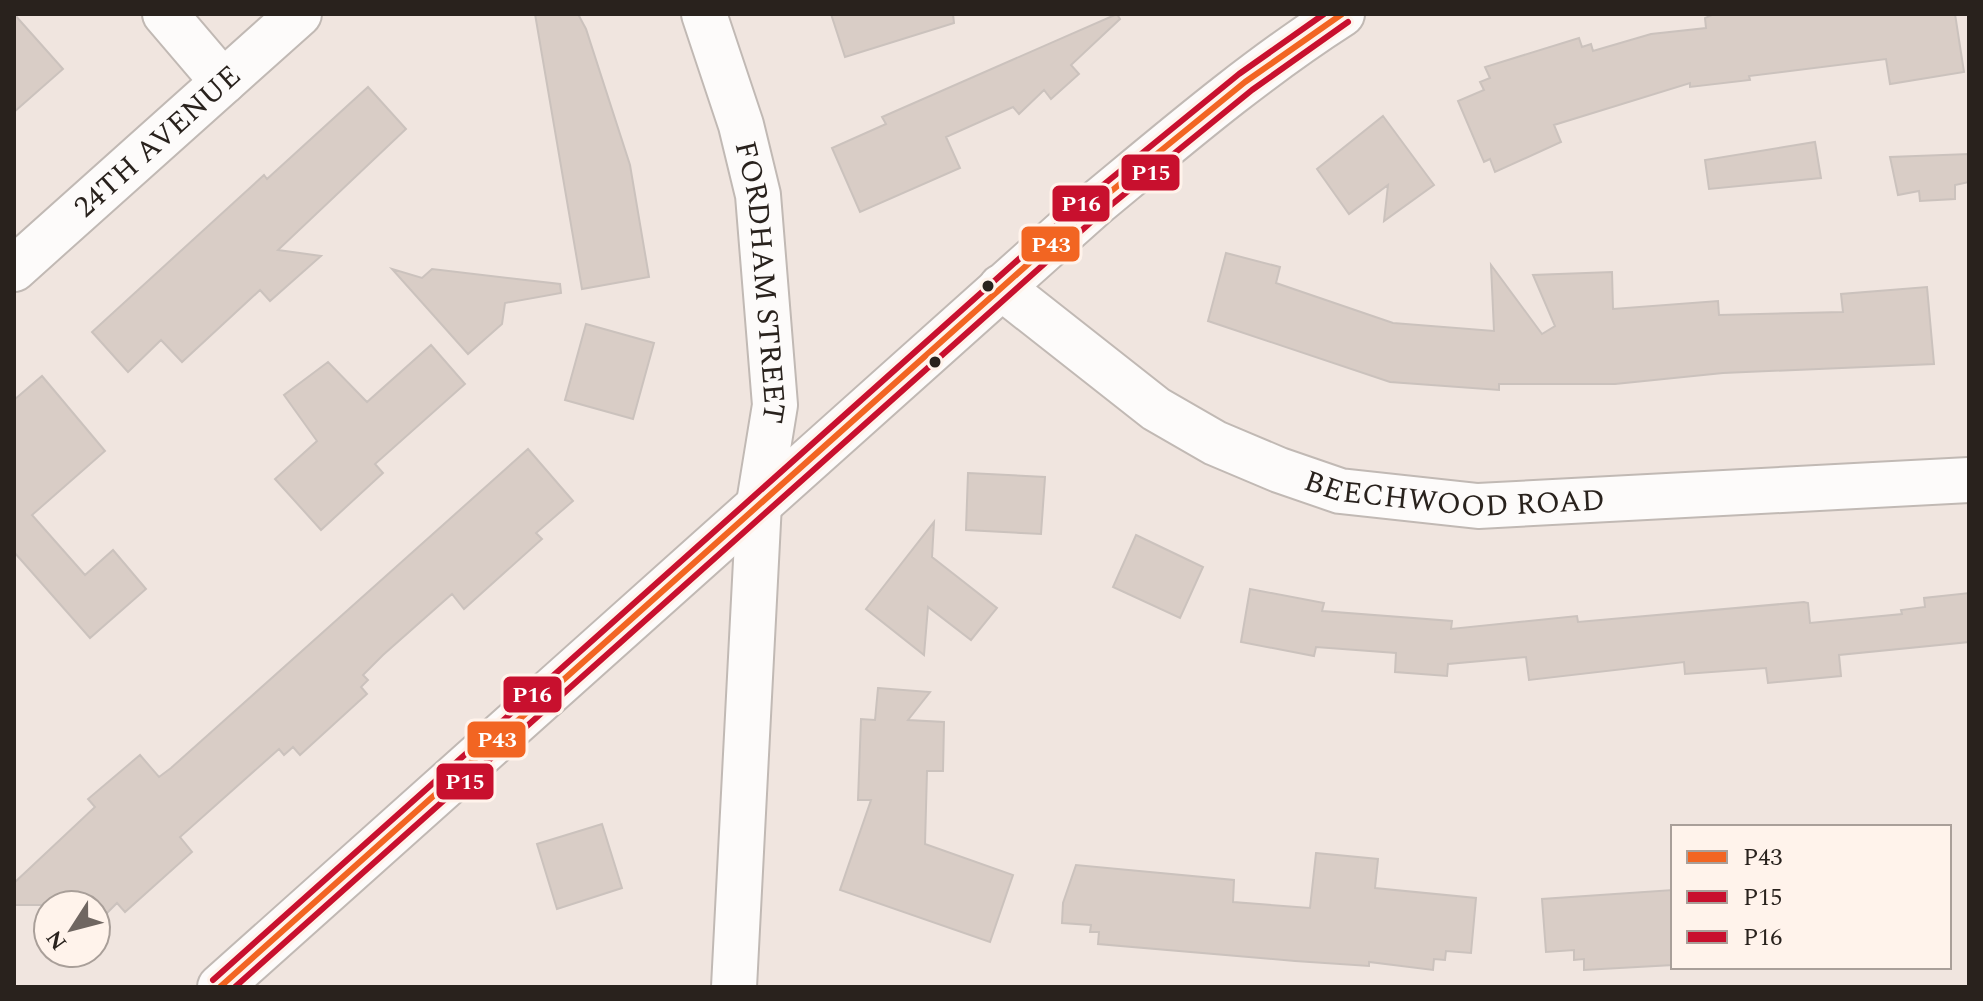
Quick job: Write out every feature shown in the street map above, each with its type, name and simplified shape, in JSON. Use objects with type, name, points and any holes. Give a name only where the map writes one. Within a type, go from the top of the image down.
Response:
[{"type":"street","points":[[165,14],[223,82]]},
{"type":"street","name":"24TH AVENUE","points":[[14,269],[299,14]]},
{"type":"street","name":"FORDHAM STREET","points":[[704,14],[741,125],[758,195],[775,405],[759,503],[734,987]]},
{"type":"street","points":[[220,987],[1001,287],[1209,110],[1292,46],[1342,14]]},
{"type":"street","name":"BEECHWOOD ROAD","points":[[1001,287],[1156,409],[1215,443],[1340,491],[1478,506],[1969,480]]},
{"type":"building","points":[[14,14],[63,69],[14,112]]},
{"type":"building","points":[[535,14],[578,14],[586,29],[630,165],[649,277],[582,289]]},
{"type":"building","points":[[831,14],[953,14],[954,23],[845,57]]},
{"type":"building","points":[[1117,14],[1120,19],[1071,65],[1079,74],[1051,99],[1044,90],[1019,114],[1013,107],[946,137],[960,168],[860,212],[832,148],[886,124],[882,117]]},
{"type":"building","points":[[1714,14],[1955,14],[1964,72],[1890,84],[1886,59],[1749,76],[1750,80],[1690,87],[1690,83],[1554,125],[1561,142],[1495,172],[1490,159],[1484,162],[1458,101],[1484,90],[1480,82],[1490,78],[1485,67],[1579,38],[1582,47],[1591,44],[1593,51],[1651,34],[1706,28],[1705,18]]},
{"type":"building","points":[[368,87],[406,129],[278,250],[321,256],[270,301],[260,290],[182,362],[161,340],[128,372],[92,332],[264,175],[267,179]]},
{"type":"building","points":[[1383,116],[1434,185],[1384,221],[1388,185],[1349,214],[1317,169]]},
{"type":"building","points":[[1815,142],[1821,178],[1709,189],[1705,160]]},
{"type":"building","points":[[1969,154],[1969,182],[1955,185],[1955,199],[1920,201],[1919,191],[1898,195],[1890,157]]},
{"type":"building","points":[[1226,253],[1280,267],[1276,283],[1393,323],[1494,331],[1491,265],[1542,334],[1555,326],[1533,275],[1612,272],[1613,309],[1718,301],[1719,315],[1843,312],[1841,294],[1927,287],[1934,364],[1723,373],[1615,384],[1499,384],[1499,390],[1390,382],[1208,321]]},
{"type":"building","points":[[392,269],[422,278],[432,269],[560,284],[561,293],[505,303],[502,324],[468,354]]},
{"type":"building","points":[[586,324],[654,343],[633,419],[565,400]]},
{"type":"building","points":[[431,345],[465,384],[375,464],[383,473],[321,530],[275,479],[317,441],[284,395],[328,362],[367,402]]},
{"type":"building","points":[[42,376],[105,451],[32,515],[85,575],[113,550],[146,589],[90,638],[14,552],[14,400]]},
{"type":"building","points":[[528,449],[573,501],[536,533],[542,539],[464,609],[452,594],[383,655],[363,675],[368,680],[361,687],[367,694],[300,755],[293,747],[284,755],[279,749],[180,837],[192,852],[125,912],[117,903],[112,908],[112,889],[32,889],[32,905],[14,905],[14,883],[95,807],[88,799],[140,755],[159,777]]},
{"type":"building","points":[[968,473],[1045,477],[1041,534],[966,530]]},
{"type":"building","points":[[934,522],[932,557],[997,608],[971,640],[928,607],[924,655],[866,609]]},
{"type":"building","points":[[1136,535],[1203,567],[1180,618],[1113,587]]},
{"type":"building","points":[[1250,589],[1324,603],[1322,611],[1452,621],[1451,629],[1577,616],[1578,622],[1804,602],[1808,603],[1810,623],[1902,614],[1901,610],[1925,607],[1924,598],[1969,593],[1969,642],[1839,655],[1841,676],[1768,683],[1766,668],[1685,674],[1684,662],[1529,680],[1526,657],[1448,664],[1447,676],[1395,672],[1396,653],[1316,647],[1314,656],[1241,642]]},
{"type":"building","points":[[878,688],[930,692],[908,720],[944,722],[943,771],[927,771],[925,844],[1013,875],[990,942],[840,890],[871,800],[858,800],[861,719],[875,720]]},
{"type":"building","points":[[602,824],[622,888],[557,909],[537,844]]},
{"type":"building","points":[[1316,853],[1378,859],[1375,888],[1476,898],[1471,953],[1446,951],[1445,960],[1434,959],[1433,970],[1369,962],[1369,966],[1295,961],[1098,944],[1099,932],[1090,932],[1091,925],[1062,923],[1063,903],[1076,865],[1234,880],[1233,902],[1310,908]]},
{"type":"building","points":[[1671,890],[1671,965],[1584,970],[1584,959],[1574,960],[1574,950],[1546,952],[1542,899]]},
{"type":"transit line","name":"P16","points":[[213,980],[1086,199],[1239,74],[1324,14]]},
{"type":"transit line","name":"P43","points":[[220,987],[1093,206],[1245,82],[1342,14]]},
{"type":"transit line","name":"P15","points":[[235,987],[1100,214],[1252,90],[1348,22]]}]
